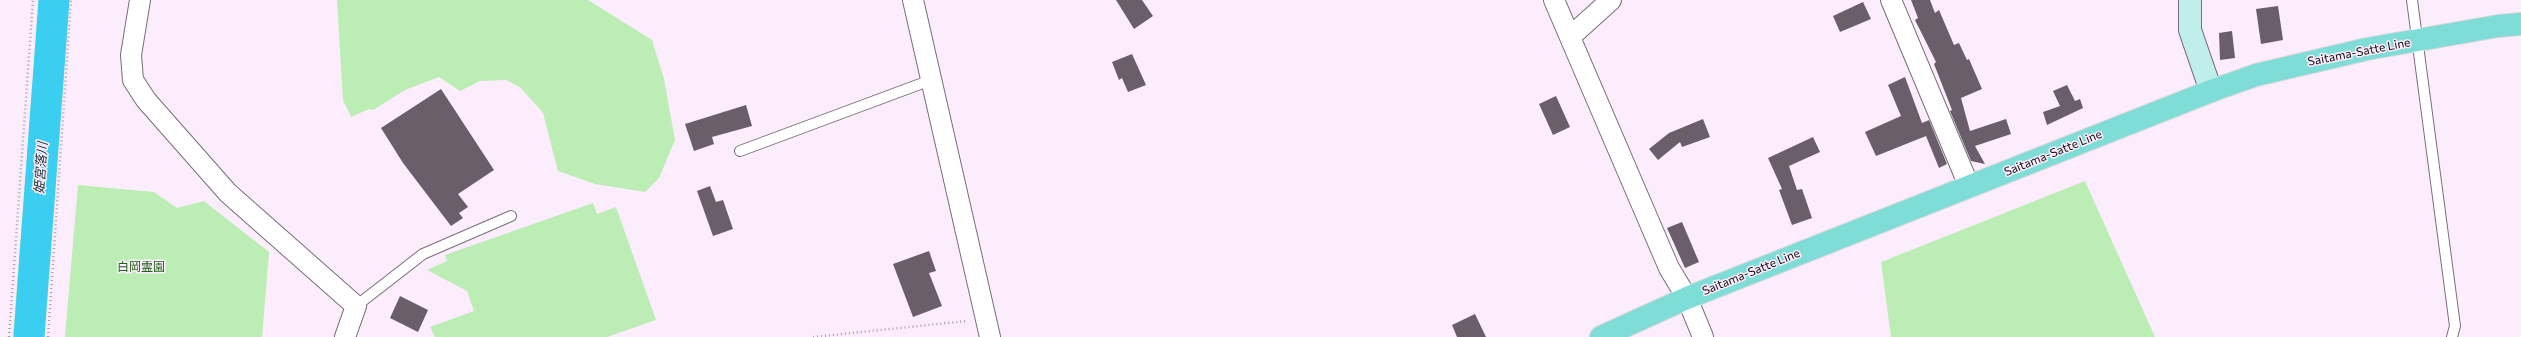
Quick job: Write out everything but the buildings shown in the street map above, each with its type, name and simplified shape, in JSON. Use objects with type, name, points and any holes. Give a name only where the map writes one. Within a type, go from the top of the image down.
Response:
[{"type":"main road","name":"Saitama-Satte Line","points":[[1601,337],[1687,298],[2211,91],[2256,75],[2308,61],[2498,26],[2521,24]]},
{"type":"street","points":[[140,0],[131,55],[133,80],[146,100],[228,193],[356,306],[345,337]]},
{"type":"street","points":[[913,0],[988,328]]},
{"type":"street","points":[[1554,0],[1662,254],[1687,298],[1703,337]]},
{"type":"street","points":[[1570,37],[1611,0]]},
{"type":"street","points":[[1891,0],[1969,186]]},
{"type":"street","points":[[2190,0],[2190,30],[2211,91]]},
{"type":"lane","points":[[2412,0],[2455,326],[2452,337]]},
{"type":"lane","points":[[740,151],[932,80]]},
{"type":"lane","points":[[356,306],[423,254],[511,216]]},
{"type":"path","points":[[9,337],[33,0]]},
{"type":"path","points":[[48,337],[71,0]]},
{"type":"path","points":[[813,337],[988,328]]},
{"type":"green space","points":[[39,0],[47,0],[22,337],[13,337]]},
{"type":"green space","points":[[337,0],[588,0],[652,40],[664,79],[675,140],[659,178],[645,192],[595,184],[558,171],[543,113],[520,87],[506,80],[480,81],[460,91],[439,77],[405,90],[373,110],[369,109],[351,117],[343,100]]},
{"type":"green space","points":[[2085,181],[2155,337],[1891,337],[1881,262]]},
{"type":"green space","name":"白岡霊園","points":[[78,185],[154,192],[177,208],[204,201],[269,252],[262,337],[65,337]]},
{"type":"green space","points":[[593,203],[597,214],[616,207],[656,320],[607,337],[435,337],[430,327],[474,311],[467,291],[427,270],[447,261],[445,255]]},
{"type":"waterway","name":"姫宮落川","points":[[29,337],[54,0]]}]
